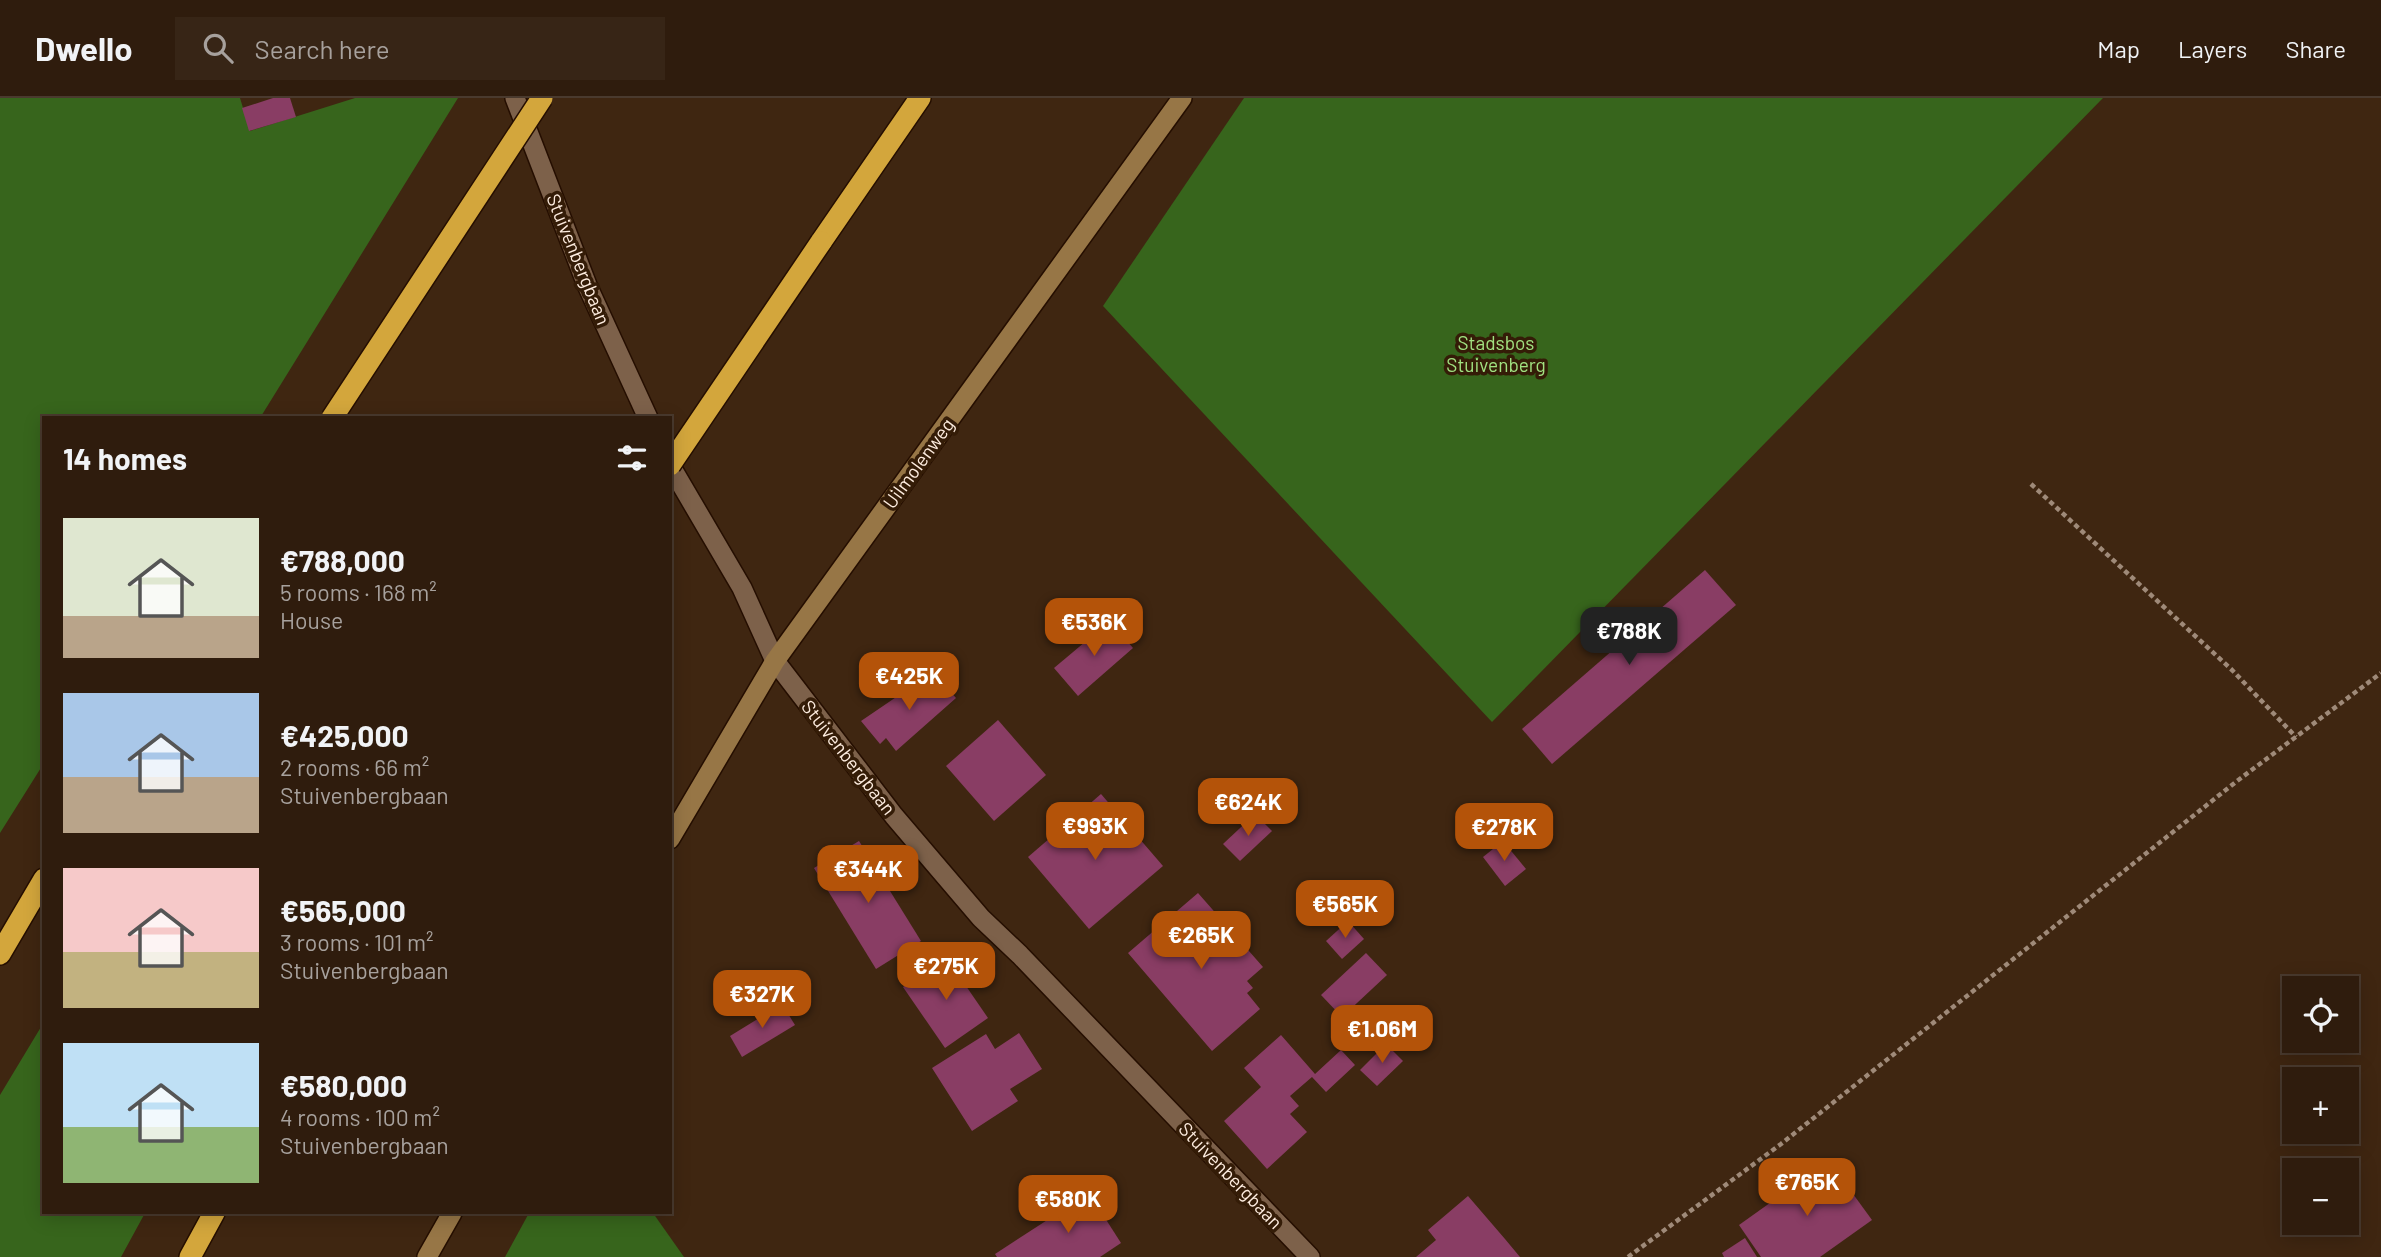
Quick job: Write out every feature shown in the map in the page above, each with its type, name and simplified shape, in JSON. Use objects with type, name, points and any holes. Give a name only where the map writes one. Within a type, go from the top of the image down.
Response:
[{"type":"highway","points":[[333,416],[542,98]]},
{"type":"highway","points":[[672,462],[920,98]]},
{"type":"highway","points":[[0,954],[42,882]]},
{"type":"highway","points":[[190,1257],[213,1214]]},
{"type":"main road","name":"Uilmolenweg","points":[[672,836],[775,661],[1182,98]]},
{"type":"main road","points":[[427,1257],[451,1214]]},
{"type":"street","name":"Stuivenbergbaan","points":[[515,98],[587,285],[647,416]]},
{"type":"street","name":"Stuivenbergbaan","points":[[672,468],[742,588],[775,661],[894,816],[981,918],[1030,965],[1310,1257]]},
{"type":"path","points":[[2031,484],[2232,670],[2295,737]]},
{"type":"path","points":[[1628,1257],[1802,1128],[2237,781],[2381,673]]},
{"type":"green space","points":[[0,98],[240,98],[250,131],[355,98],[458,98],[261,416],[42,416],[42,766],[0,833]]},
{"type":"green space","name":"Stadsbos Stuivenberg","points":[[1244,98],[2103,98],[1492,722],[1103,306]]},
{"type":"green space","points":[[42,1025],[42,1214],[144,1214],[121,1257],[0,1257],[0,1095]]},
{"type":"green space","points":[[528,1214],[654,1214],[684,1257],[505,1257]]},
{"type":"building","points":[[273,98],[290,98],[296,117],[249,131],[242,108]]},
{"type":"building","points":[[1705,570],[1736,605],[1552,764],[1522,729]]},
{"type":"building","points":[[1110,621],[1133,648],[1078,696],[1054,668]]},
{"type":"building","points":[[933,672],[956,698],[896,751],[886,738],[880,744],[861,721]]},
{"type":"building","points":[[998,720],[1046,775],[994,821],[946,766]]},
{"type":"building","points":[[1101,794],[1163,866],[1089,929],[1028,857]]},
{"type":"building","points":[[1255,814],[1272,831],[1240,861],[1223,844]]},
{"type":"building","points":[[859,841],[921,941],[876,969],[814,868]]},
{"type":"building","points":[[1503,841],[1526,869],[1505,886],[1483,857]]},
{"type":"building","points":[[1198,893],[1263,967],[1247,981],[1253,988],[1247,993],[1260,1009],[1212,1051],[1128,953]]},
{"type":"building","points":[[1348,921],[1364,939],[1342,959],[1326,941]]},
{"type":"building","points":[[1366,953],[1387,975],[1342,1017],[1321,995]]},
{"type":"building","points":[[946,957],[988,1018],[945,1048],[903,987]]},
{"type":"building","points":[[782,1004],[795,1025],[742,1057],[730,1036]]},
{"type":"building","points":[[1019,1033],[1042,1069],[1010,1089],[1018,1101],[972,1131],[932,1068],[986,1034],[995,1049]]},
{"type":"building","points":[[1281,1035],[1315,1074],[1341,1050],[1355,1065],[1326,1092],[1312,1077],[1290,1096],[1299,1106],[1290,1114],[1307,1132],[1267,1169],[1224,1121],[1261,1087],[1244,1068]]},
{"type":"building","points":[[1386,1044],[1403,1061],[1377,1086],[1360,1070]]},
{"type":"building","points":[[1829,1161],[1872,1220],[1820,1257],[1761,1257],[1739,1225]]},
{"type":"building","points":[[1089,1193],[1121,1243],[1100,1257],[997,1257],[995,1254]]},
{"type":"building","points":[[1468,1196],[1520,1257],[1416,1257],[1436,1240],[1428,1230]]},
{"type":"building","points":[[1745,1238],[1757,1257],[1724,1257],[1722,1253]]}]
